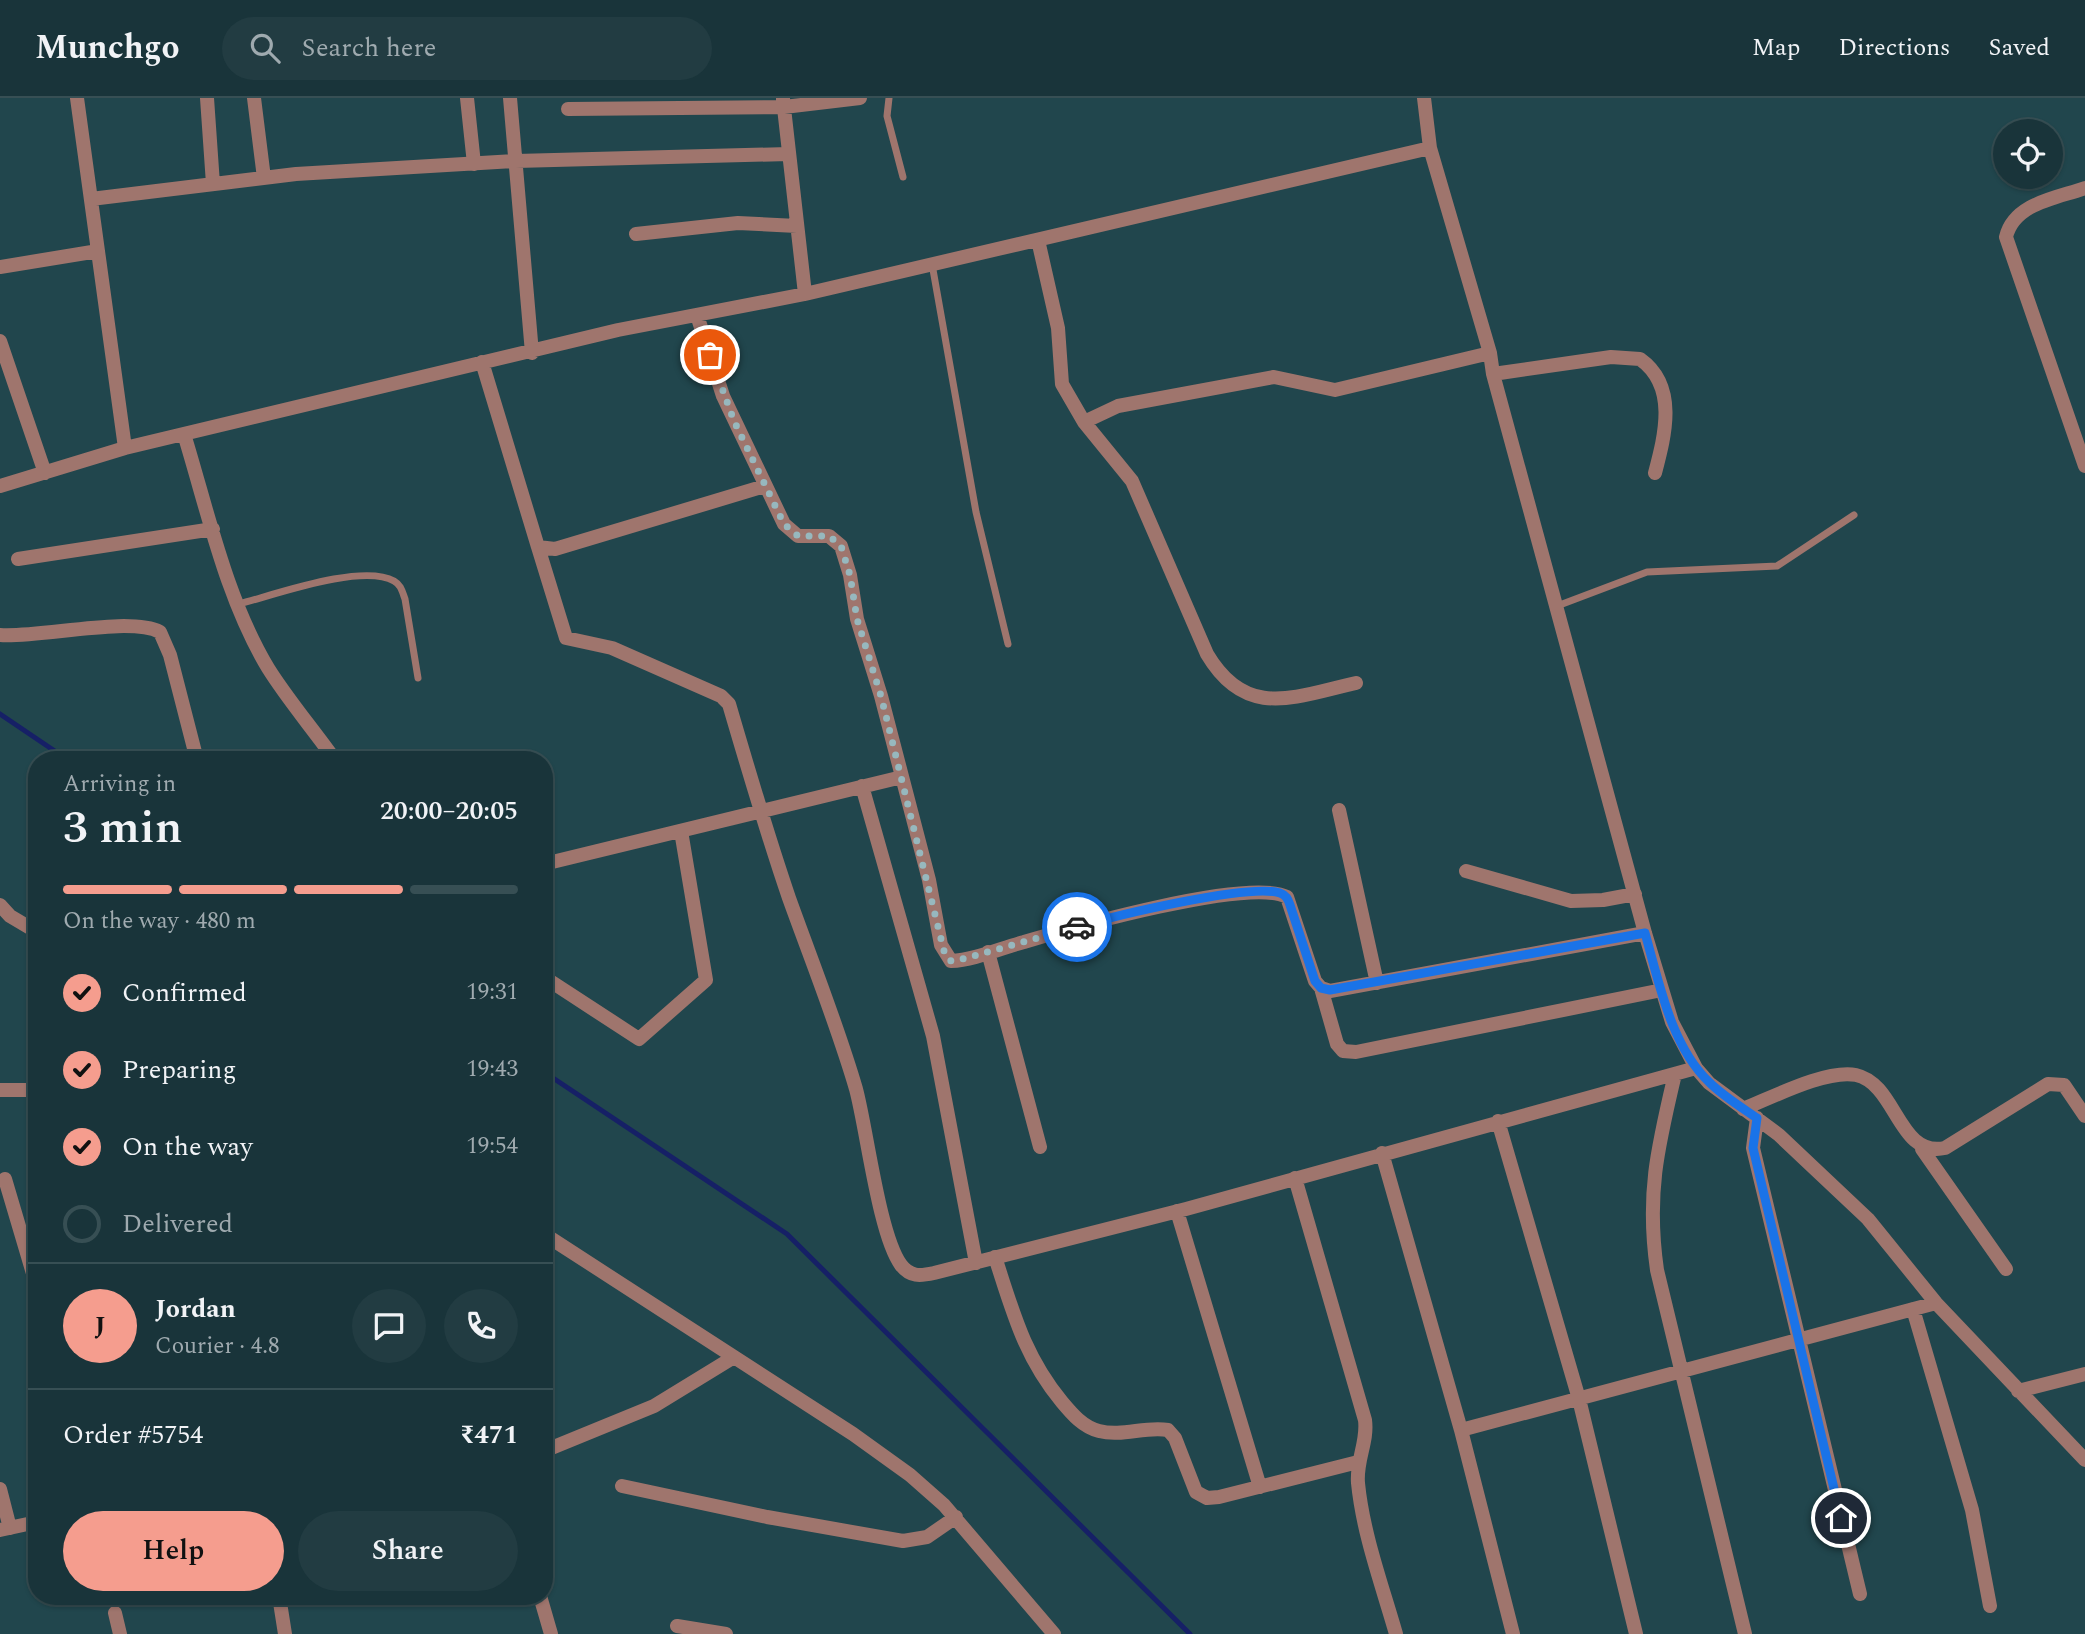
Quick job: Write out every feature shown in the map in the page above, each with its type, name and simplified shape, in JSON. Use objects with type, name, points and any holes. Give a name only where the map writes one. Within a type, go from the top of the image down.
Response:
[{"type":"street","points":[[77,98],[125,448]]},
{"type":"street","points":[[207,98],[213,184]]},
{"type":"street","points":[[254,98],[264,178]]},
{"type":"street","points":[[467,98],[474,164]]},
{"type":"street","points":[[510,98],[532,353]]},
{"type":"street","points":[[568,109],[860,98]]},
{"type":"street","points":[[1424,98],[1430,148],[1490,352],[1493,374],[1634,894],[1662,990],[1685,1051],[1709,1083],[1788,1143],[1868,1219],[1936,1303],[2085,1460]]},
{"type":"street","points":[[783,102],[805,294]]},
{"type":"street","points":[[0,486],[125,448],[482,362],[532,353],[618,330],[805,294],[1430,148]]},
{"type":"street","points":[[91,199],[264,178],[516,161],[789,154]]},
{"type":"street","points":[[2085,188],[2028,208],[2008,227],[2006,237],[2085,466]]},
{"type":"street","points":[[636,234],[738,223],[797,226]]},
{"type":"street","points":[[1038,240],[1058,328],[1062,384],[1084,422],[1132,481],[1207,654],[1229,684],[1256,696],[1285,699],[1356,683]]},
{"type":"street","points":[[0,267],[98,251]]},
{"type":"street","points":[[697,315],[723,396],[790,532],[798,536],[829,536],[841,546],[862,639],[881,696],[945,955],[951,961],[1089,923],[1222,895],[1264,891],[1287,897],[1315,981],[1321,988],[1337,1044],[1343,1051],[1356,1052],[1662,990]]},
{"type":"street","points":[[0,341],[45,473]]},
{"type":"street","points":[[1084,422],[1118,406],[1274,377],[1335,390],[1490,352]]},
{"type":"street","points":[[1493,374],[1601,358],[1627,356],[1640,359],[1656,374],[1666,408],[1666,431],[1655,473]]},
{"type":"street","points":[[482,362],[566,638],[612,648],[721,696],[729,704],[760,810],[845,1054],[895,1254],[909,1273],[920,1276],[1177,1211],[1696,1068]]},
{"type":"street","points":[[184,434],[239,604],[268,667],[329,751]]},
{"type":"street","points":[[538,547],[555,549],[765,486]]},
{"type":"street","points":[[18,559],[213,529]]},
{"type":"street","points":[[0,635],[38,636],[130,627],[160,632],[170,655],[195,751]]},
{"type":"street","points":[[553,862],[902,777]]},
{"type":"street","points":[[862,786],[933,1036],[976,1263]]},
{"type":"street","points":[[1339,810],[1377,983]]},
{"type":"street","points":[[553,983],[639,1039],[706,979],[681,831]]},
{"type":"street","points":[[1465,871],[1571,901],[1603,900],[1634,894]]},
{"type":"street","points":[[0,905],[10,916],[28,927]]},
{"type":"street","points":[[1321,988],[1339,990],[1645,933]]},
{"type":"street","points":[[988,952],[1040,1147]]},
{"type":"street","points":[[1675,1074],[1657,1152],[1651,1207],[1657,1270],[1745,1634]]},
{"type":"street","points":[[1743,1109],[1802,1085],[1841,1075],[1856,1075],[1868,1081],[1879,1091],[1922,1149],[2006,1269]]},
{"type":"street","points":[[1922,1149],[1945,1148],[2048,1084],[2064,1085],[2085,1116]]},
{"type":"street","points":[[0,1090],[28,1090]]},
{"type":"street","points":[[1757,1118],[1753,1148],[1860,1594]]},
{"type":"street","points":[[1498,1121],[1579,1399],[1636,1634]]},
{"type":"street","points":[[1382,1153],[1461,1430],[1513,1634]]},
{"type":"street","points":[[1295,1178],[1365,1420],[1367,1433],[1358,1462],[1363,1517],[1396,1634]]},
{"type":"street","points":[[5,1179],[28,1257]]},
{"type":"street","points":[[1177,1211],[1260,1487]]},
{"type":"street","points":[[553,1240],[910,1475],[956,1517],[1054,1634]]},
{"type":"street","points":[[995,1257],[1031,1360],[1042,1378],[1085,1426],[1112,1433],[1168,1430],[1175,1438],[1189,1481],[1196,1492],[1207,1498],[1358,1462]]},
{"type":"street","points":[[1461,1430],[1936,1303]]},
{"type":"street","points":[[1913,1309],[1972,1510],[1990,1606]]},
{"type":"street","points":[[553,1447],[644,1410],[734,1357]]},
{"type":"street","points":[[2018,1391],[2085,1374]]},
{"type":"street","points":[[622,1486],[767,1517],[903,1541],[927,1537],[956,1517]]},
{"type":"street","points":[[0,1489],[5,1529],[28,1524]]},
{"type":"street","points":[[280,1605],[285,1634]]},
{"type":"street","points":[[543,1605],[551,1634]]},
{"type":"street","points":[[115,1613],[120,1634]]},
{"type":"street","points":[[677,1626],[726,1634]]},
{"type":"lane","points":[[889,98],[887,116],[903,177]]},
{"type":"lane","points":[[932,264],[976,512],[1008,644]]},
{"type":"lane","points":[[1557,606],[1647,572],[1777,566],[1854,514]]},
{"type":"lane","points":[[239,604],[353,577],[391,579],[401,588],[405,598],[418,678]]},
{"type":"waterway","points":[[0,714],[55,751]]},
{"type":"waterway","points":[[553,1078],[787,1234],[1190,1634]]},
{"type":"way so far","points":[[710,355],[723,396],[784,524],[790,532],[798,536],[829,536],[841,546],[850,575],[862,639],[881,696],[929,880],[945,955],[951,961],[959,960],[1077,927]]},
{"type":"route","points":[[1077,927],[1222,895],[1247,891],[1280,893],[1287,897],[1315,981],[1321,988],[1330,990],[1645,933],[1672,1022],[1685,1051],[1709,1083],[1757,1118],[1753,1148],[1841,1518]]}]
